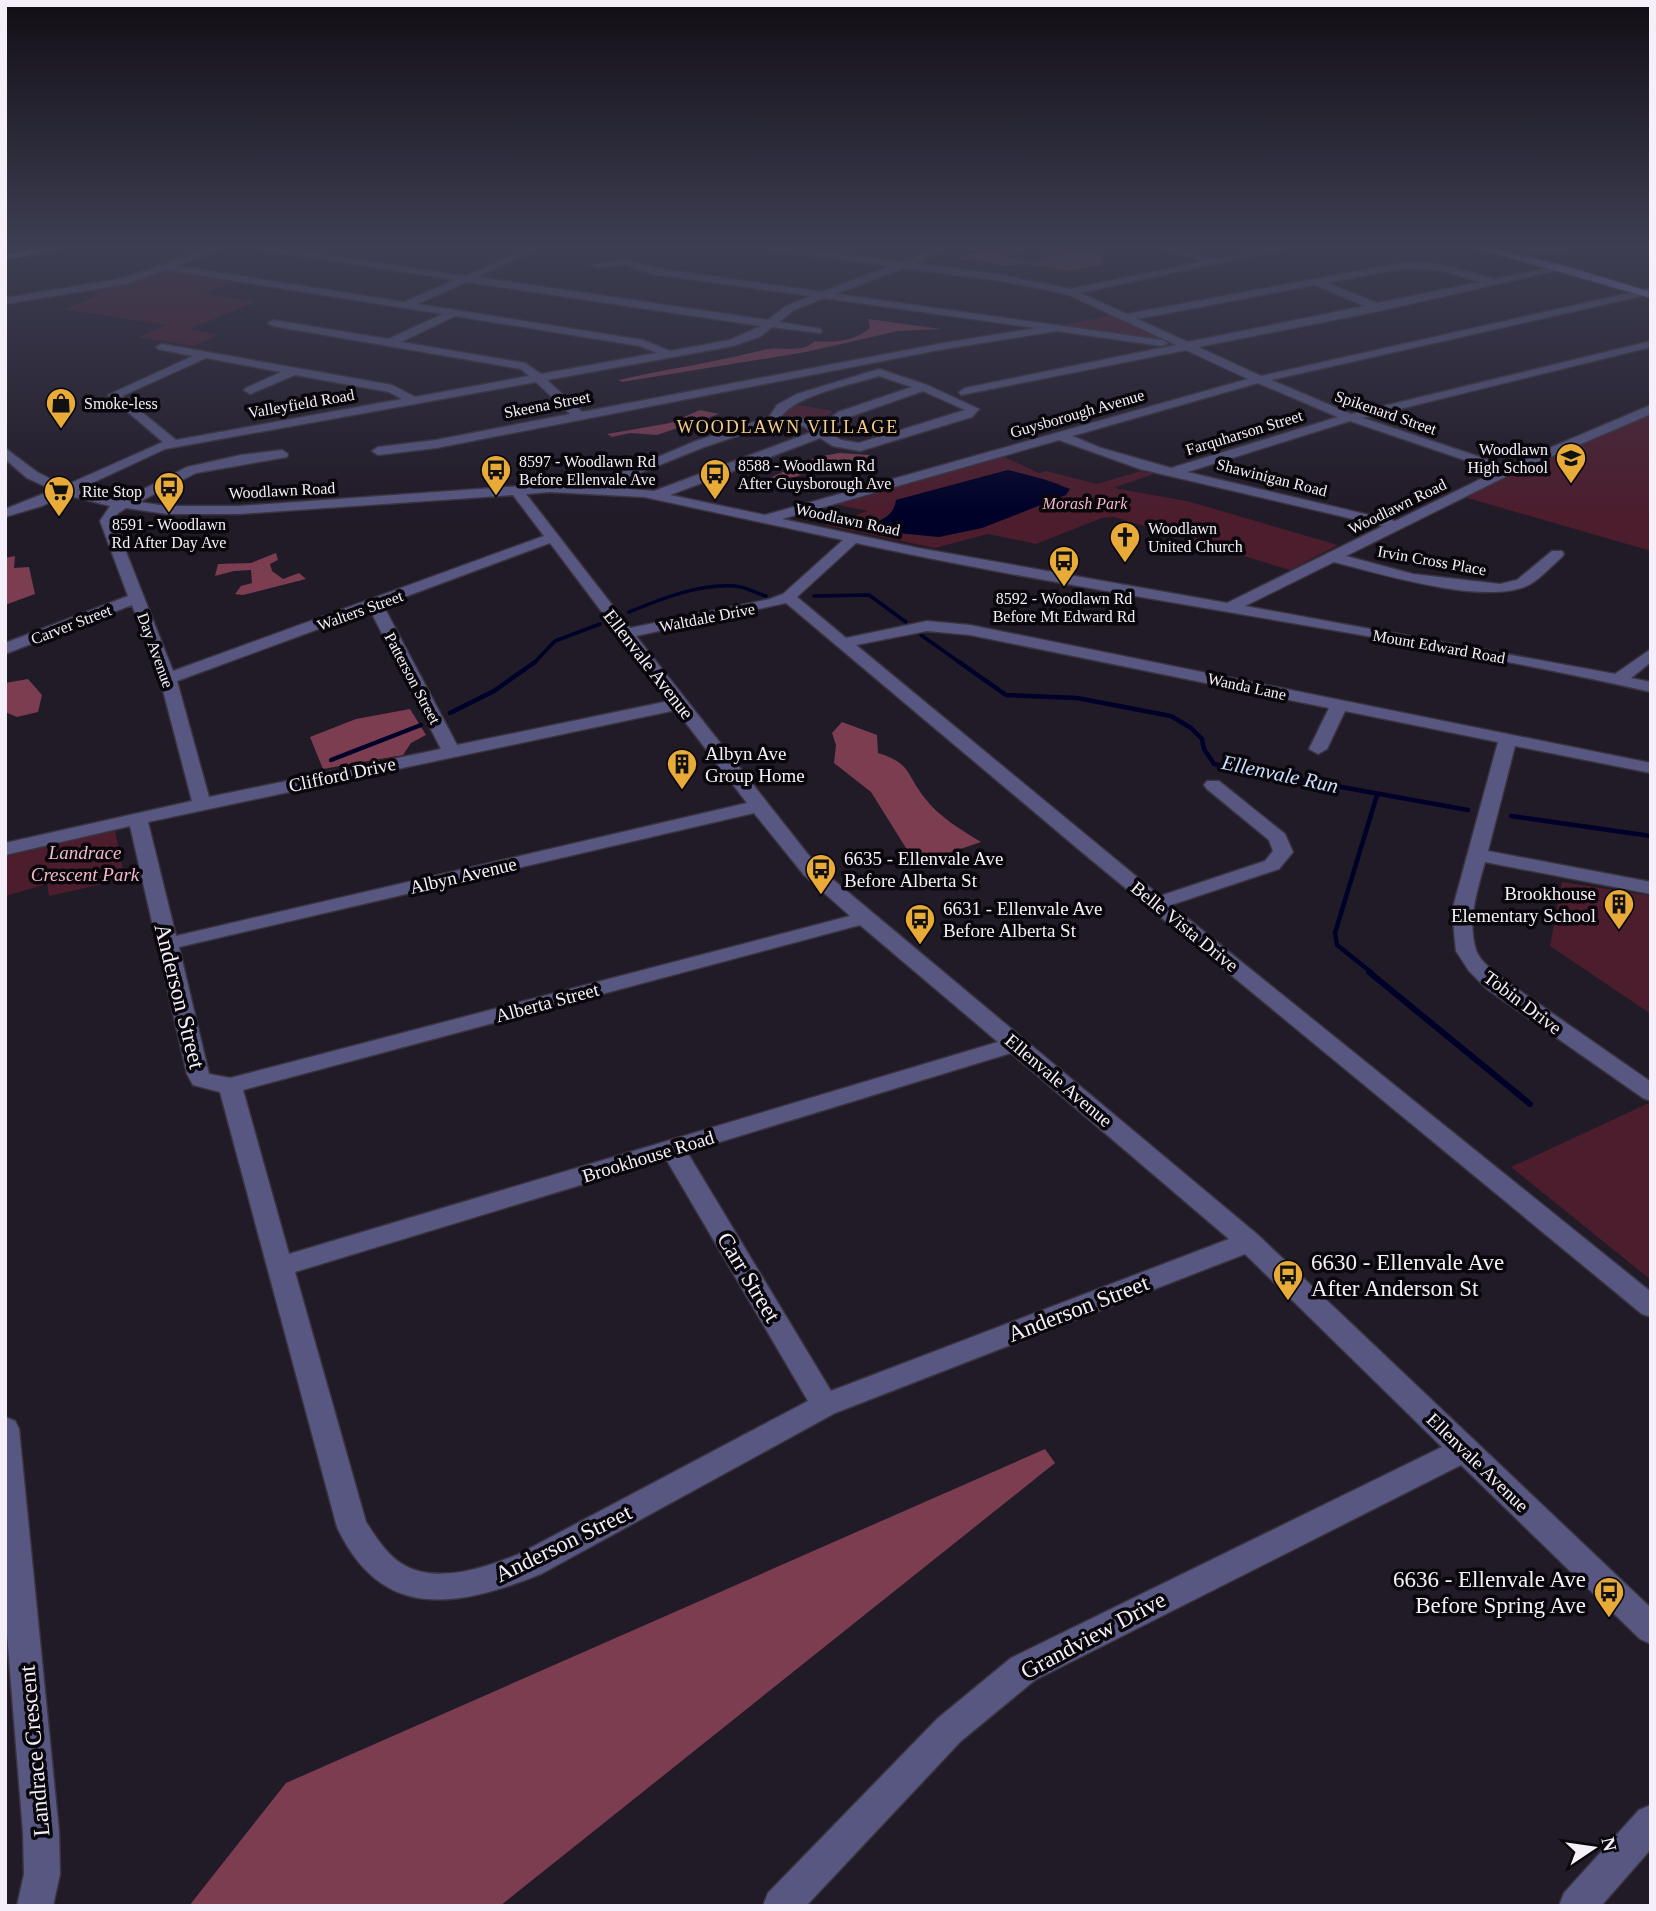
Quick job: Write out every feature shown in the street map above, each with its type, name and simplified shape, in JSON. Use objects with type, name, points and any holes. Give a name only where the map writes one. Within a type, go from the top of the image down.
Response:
[{"type":"street","points":[[349,336],[522,365],[578,415]]},
{"type":"street","points":[[389,343],[404,336]]},
{"type":"street","points":[[600,336],[643,343],[669,355]]},
{"type":"street","name":"Valleyfield Road","points":[[6,513],[37,503],[144,453],[173,444],[669,355],[742,341],[752,336]]},
{"type":"street","name":"Skeena Street","points":[[378,452],[436,444],[578,415],[1008,336]]},
{"type":"street","points":[[1110,336],[1185,347]]},
{"type":"street","name":"Spikenard Street","points":[[1162,336],[1348,418],[1508,470]]},
{"type":"street","points":[[965,392],[1237,336]]},
{"type":"street","name":"Guysborough Avenue","points":[[767,519],[1257,380],[1454,336]]},
{"type":"street","name":"Farquharson Street","points":[[1173,472],[1348,418],[1651,344]]},
{"type":"street","points":[[162,347],[392,388],[412,400]]},
{"type":"street","points":[[173,444],[114,395],[205,355]]},
{"type":"street","points":[[250,390],[293,371]]},
{"type":"street","points":[[591,488],[700,444],[773,420],[806,423],[837,443],[863,447],[973,411],[971,406],[923,387],[885,373],[873,373],[801,397],[781,408],[773,420]]},
{"type":"street","points":[[656,495],[820,433],[842,415],[923,387]]},
{"type":"street","name":"Woodlawn Road","points":[[5,452],[11,463],[63,490],[122,505],[167,510],[239,510],[516,490],[591,488],[656,495],[852,539],[1227,609],[1508,470],[1651,409]]},
{"type":"street","name":"Shawinigan Road","points":[[1060,436],[1111,456],[1396,525]]},
{"type":"street","points":[[122,505],[192,470],[241,459],[282,454]]},
{"type":"street","name":"Ellenvale Avenue","points":[[516,490],[758,806],[811,870],[865,919],[1017,1044],[1249,1242],[1651,1629]]},
{"type":"street","points":[[6,513],[95,499]]},
{"type":"street","name":"Day Avenue","points":[[122,505],[111,512],[107,522],[168,679],[202,804]]},
{"type":"street","name":"Walters Street","points":[[168,679],[551,538]]},
{"type":"street","points":[[788,597],[852,539]]},
{"type":"street","name":"Irvin Cross Place","points":[[1333,557],[1412,578],[1500,589],[1522,583],[1557,554]]},
{"type":"street","name":"Waltdale Drive","points":[[626,633],[757,607],[788,597]]},
{"type":"street","name":"Belle Vista Drive","points":[[788,597],[1651,1307]]},
{"type":"street","name":"Carver Street","points":[[5,649],[136,598]]},
{"type":"street","name":"Patterson Street","points":[[375,605],[451,751]]},
{"type":"street","name":"Mount Edward Road","points":[[1227,609],[1651,687]]},
{"type":"street","name":"Wanda Lane","points":[[843,643],[915,628],[955,627],[1651,768]]},
{"type":"street","points":[[1619,679],[1651,654]]},
{"type":"street","name":"Clifford Drive","points":[[5,849],[202,804],[680,704]]},
{"type":"street","points":[[1318,749],[1339,705]]},
{"type":"street","name":"Tobin Drive","points":[[1508,738],[1462,911],[1466,951],[1476,966],[1495,984],[1651,1093]]},
{"type":"street","points":[[1158,903],[1272,865],[1283,852],[1278,838],[1213,785]]},
{"type":"street","name":"Albyn Avenue","points":[[167,944],[758,806]]},
{"type":"street","name":"Anderson Street","points":[[138,818],[198,1074],[201,1080],[230,1086],[352,1527],[370,1555],[391,1574],[414,1583],[464,1586],[497,1578],[530,1564],[824,1405],[1249,1242]]},
{"type":"street","points":[[1478,855],[1651,888]]},
{"type":"street","name":"Alberta Street","points":[[230,1086],[865,919]]},
{"type":"street","name":"Brookhouse Road","points":[[279,1266],[1017,1044]]},
{"type":"street","name":"Carr Street","points":[[673,1149],[824,1405]]},
{"type":"street","name":"Landrace Crescent","points":[[5,1429],[41,1832],[42,1874],[35,1906]]},
{"type":"street","name":"Grandview Drive","points":[[781,1906],[949,1730],[1023,1669],[1465,1449]]},
{"type":"street","points":[[1577,1906],[1651,1822]]},
{"type":"green space","points":[[141,336],[215,336],[194,346]]},
{"type":"green space","points":[[1131,336],[1156,337],[1150,339]]},
{"type":"green space","points":[[793,404],[833,411],[820,424],[778,415]]},
{"type":"green space","name":"Woodlawn High School","points":[[1651,409],[1651,551],[1464,497],[1630,415]]},
{"type":"green space","name":"Morash Park","points":[[1004,457],[1039,473],[1046,471],[1097,484],[1141,471],[1154,474],[1113,488],[1187,501],[1338,545],[1290,570],[1114,517],[1102,518],[1036,544],[988,534],[935,548],[824,525],[868,511],[833,504]],"holes":[[[1008,470],[1060,484],[1056,499],[961,524],[907,532],[869,527],[890,514],[896,500]]]},
{"type":"green space","name":"Landrace Crescent Park","points":[[115,831],[125,879],[49,896],[47,884],[5,896],[5,857]]},
{"type":"green space","points":[[1562,882],[1651,896],[1651,1014],[1550,946]]},
{"type":"green space","points":[[1651,1102],[1651,1280],[1511,1167]]},
{"type":"shaded area","points":[[857,336],[875,336],[806,352],[622,382],[619,380],[770,349],[803,348],[815,341],[844,340]]},
{"type":"shaded area","points":[[700,410],[719,414],[657,435],[630,433],[612,437],[607,434],[670,423]]},
{"type":"shaded area","points":[[839,453],[870,455],[774,484],[767,479],[817,457]]},
{"type":"shaded area","points":[[276,553],[278,560],[270,564],[272,571],[283,579],[299,573],[306,579],[243,595],[235,594],[241,586],[252,583],[251,570],[215,576],[218,564],[251,563]]},
{"type":"shaded area","points":[[15,556],[14,568],[29,567],[35,594],[5,605],[5,558]]},
{"type":"shaded area","points":[[28,679],[42,695],[38,712],[17,717],[5,712],[5,683]]},
{"type":"shaded area","points":[[410,709],[426,735],[411,743],[403,755],[323,769],[310,737],[356,719]]},
{"type":"shaded area","points":[[842,722],[877,735],[878,753],[902,765],[936,811],[981,842],[916,864],[871,792],[834,763],[836,745],[832,733]]},
{"type":"shaded area","points":[[1045,1449],[1055,1463],[500,1906],[189,1906],[286,1783]]},
{"type":"water","points":[[1008,470],[1070,489],[1066,495],[982,528],[939,537],[887,532],[869,527],[890,514],[896,500]]},
{"type":"waterway","name":"Ellenvale Run","points":[[629,612],[681,593],[708,587],[739,587],[766,596]]},
{"type":"waterway","name":"Ellenvale Run","points":[[814,596],[869,595],[906,622]]},
{"type":"waterway","name":"Ellenvale Run","points":[[535,662],[555,641],[600,624]]},
{"type":"waterway","name":"Ellenvale Run","points":[[921,635],[962,664]]},
{"type":"waterway","name":"Ellenvale Run","points":[[450,713],[494,691],[535,662]]},
{"type":"waterway","name":"Ellenvale Run","points":[[959,662],[1006,695],[1077,698],[1171,716],[1191,728],[1202,739],[1204,749],[1214,764],[1468,810]]},
{"type":"waterway","name":"Ellenvale Run","points":[[331,760],[421,725]]},
{"type":"waterway","points":[[1372,973],[1337,945],[1335,933],[1377,795]]},
{"type":"waterway","name":"Ellenvale Run","points":[[1511,816],[1651,836]]},
{"type":"waterway","points":[[1369,972],[1530,1104]]},
{"type":"place","name":"Smoke-less","points":[[61,430]]},
{"type":"place","name":"Woodlawn High School","points":[[1571,485]]},
{"type":"place","name":"8597 - Woodlawn Rd Before Ellenvale Ave","points":[[496,497]]},
{"type":"place","name":"8588 - Woodlawn Rd After Guysborough Ave","points":[[715,501]]},
{"type":"place","name":"8591 - Woodlawn Rd After Day Ave","points":[[169,514]]},
{"type":"place","name":"Rite Stop","points":[[59,518]]},
{"type":"place","name":"Woodlawn United Church","points":[[1125,564]]},
{"type":"place","name":"8592 - Woodlawn Rd Before Mt Edward Rd","points":[[1064,588]]},
{"type":"place","name":"Albyn Ave Group Home","points":[[682,791]]},
{"type":"place","name":"6635 - Ellenvale Ave Before Alberta St","points":[[821,896]]},
{"type":"place","name":"Brookhouse Elementary School","points":[[1619,931]]},
{"type":"place","name":"6631 - Ellenvale Ave Before Alberta St","points":[[920,946]]},
{"type":"place","name":"6630 - Ellenvale Ave After Anderson St","points":[[1288,1302]]},
{"type":"place","name":"6636 - Ellenvale Ave Before Spring Ave","points":[[1609,1619]]},
{"type":"district","name":"WOODLAWN VILLAGE","points":[[788,427]]}]
